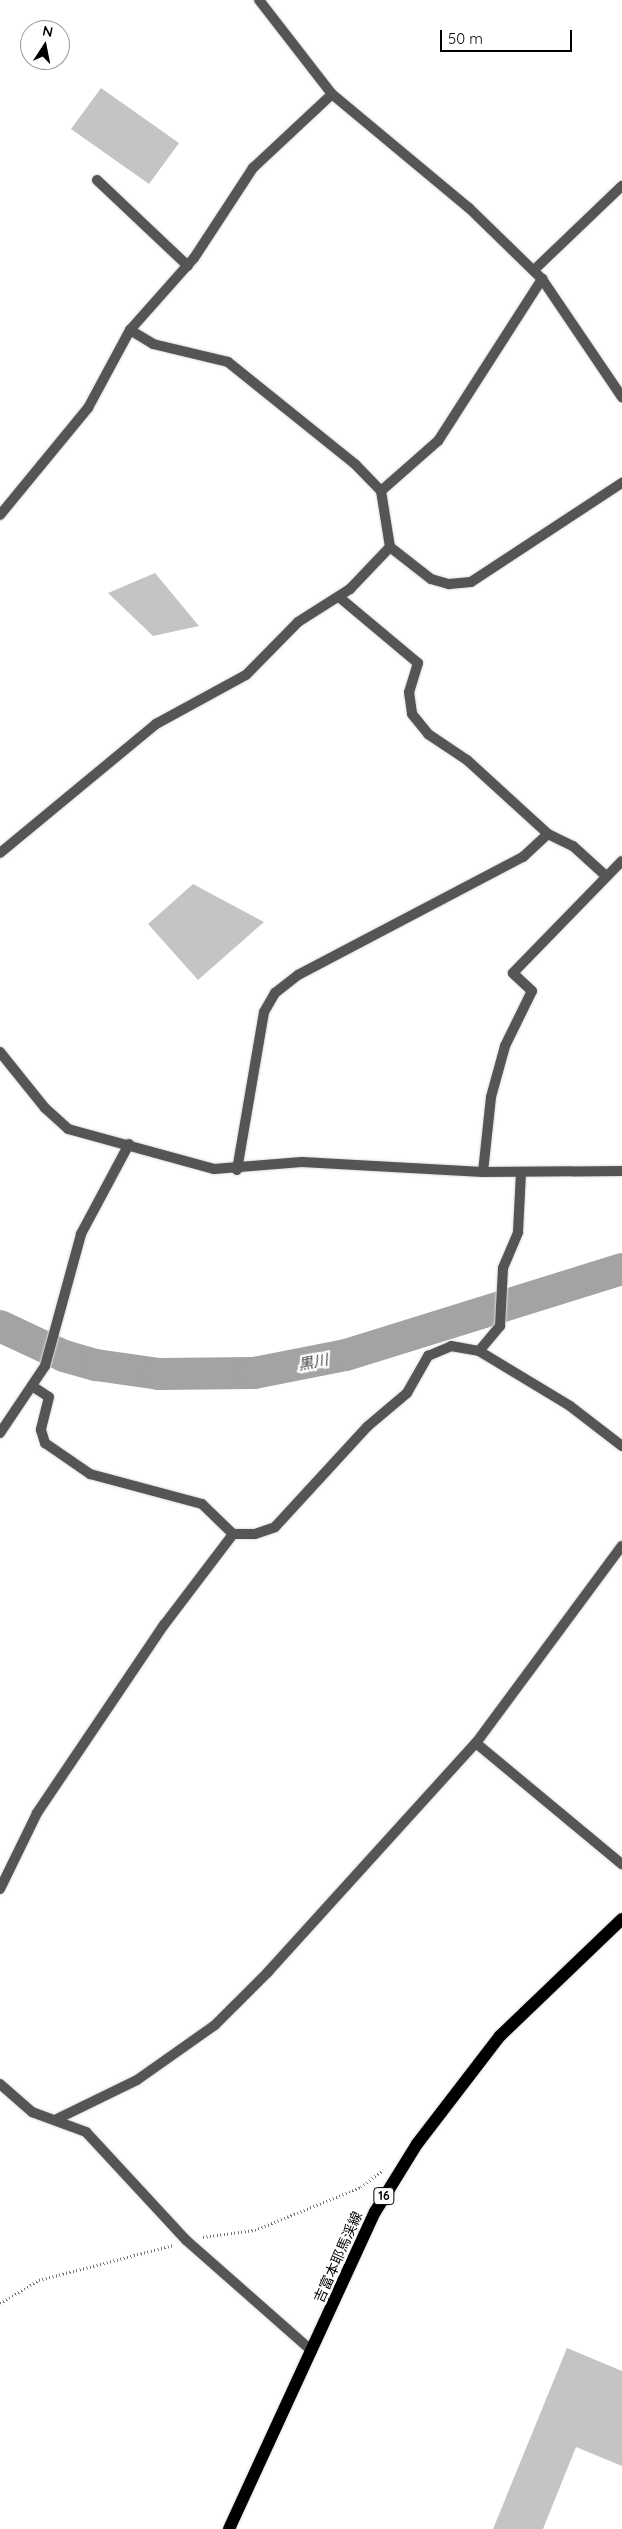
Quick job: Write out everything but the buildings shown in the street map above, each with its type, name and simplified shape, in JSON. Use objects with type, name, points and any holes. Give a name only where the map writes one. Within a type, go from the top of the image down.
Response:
[{"type":"main road","name":"吉富本耶馬渓線","points":[[230,2529],[375,2212],[457,2087],[528,2006],[622,1919]]},
{"type":"street","points":[[259,0],[332,94],[469,208],[534,270],[622,397]]},
{"type":"street","points":[[0,515],[88,408],[130,330],[188,266],[253,168],[332,94]]},
{"type":"street","points":[[97,180],[188,266]]},
{"type":"street","points":[[534,270],[622,186]]},
{"type":"street","points":[[381,491],[438,440],[542,279]]},
{"type":"street","points":[[130,330],[153,344],[228,362],[355,464],[381,491],[390,547],[431,579],[449,584],[471,582],[622,483]]},
{"type":"street","points":[[0,853],[156,724],[246,675],[298,622],[339,598],[390,547]]},
{"type":"street","points":[[339,598],[418,663],[409,692],[412,714],[428,734],[467,760],[548,834],[573,846],[606,876]]},
{"type":"street","points":[[236,1170],[264,1012],[275,992],[298,975],[523,858],[548,834]]},
{"type":"street","points":[[482,1172],[491,1097],[505,1046],[532,991],[513,973],[622,861]]},
{"type":"street","points":[[0,1052],[45,1108],[68,1130],[129,1144],[214,1169],[236,1170],[302,1162],[482,1172],[622,1171]]},
{"type":"street","points":[[0,1433],[45,1366],[81,1234],[129,1144]]},
{"type":"street","points":[[480,1351],[500,1326],[503,1268],[518,1232],[521,1172]]},
{"type":"street","points":[[32,1386],[49,1398],[41,1430],[44,1443],[90,1474],[202,1504],[233,1534],[255,1534],[275,1527],[368,1426],[407,1393],[428,1356],[451,1346],[480,1351],[570,1406],[622,1446]]},
{"type":"street","points":[[0,1889],[37,1813],[164,1625],[233,1534]]},
{"type":"street","points":[[57,2119],[137,2080],[215,2025],[338,1898],[476,1743],[622,1546]]},
{"type":"street","points":[[476,1743],[622,1864]]},
{"type":"street","points":[[0,2084],[32,2112],[57,2119],[86,2132],[186,2240],[312,2351]]},
{"type":"path","points":[[0,2303],[39,2280],[147,2255],[186,2240],[256,2230],[361,2187],[385,2168]]},
{"type":"waterway","name":"黒川","points":[[0,1326],[64,1356],[96,1365],[159,1374],[254,1373],[346,1355],[622,1269]]}]
